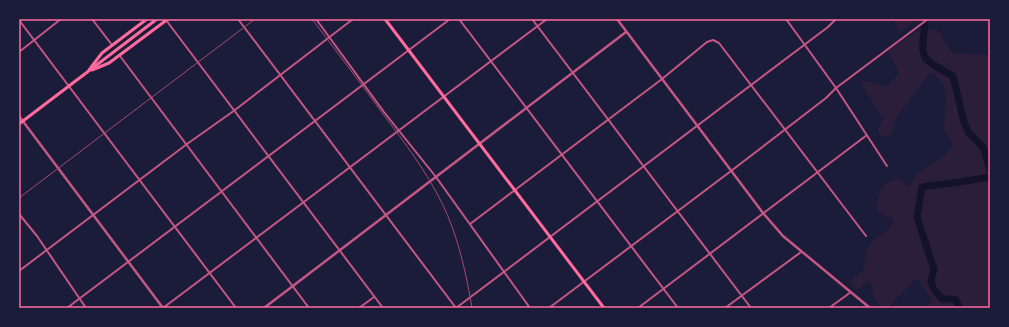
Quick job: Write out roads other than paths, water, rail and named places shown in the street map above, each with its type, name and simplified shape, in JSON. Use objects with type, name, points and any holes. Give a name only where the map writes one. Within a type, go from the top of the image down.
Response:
[{"type":"main road","points":[[87,73],[102,53],[147,19]]},
{"type":"main road","points":[[19,124],[157,19]]},
{"type":"main road","points":[[385,19],[604,308]]},
{"type":"main road","points":[[87,73],[108,64],[167,20]]},
{"type":"street","points":[[19,52],[61,19]]},
{"type":"street","points":[[92,19],[112,45]]},
{"type":"street","points":[[238,19],[456,308],[828,27],[836,19]]},
{"type":"street","points":[[316,19],[436,177],[530,308]]},
{"type":"street","points":[[19,271],[353,19]]},
{"type":"street","points":[[67,308],[450,19]]},
{"type":"street","points":[[459,19],[562,154],[596,202],[678,308]]},
{"type":"street","points":[[532,19],[751,308]]},
{"type":"street","points":[[19,116],[163,308],[548,19]]},
{"type":"street","points":[[617,19],[763,213],[783,236],[870,308]]},
{"type":"street","points":[[786,19],[836,88],[887,166]]},
{"type":"street","points":[[549,308],[732,171],[826,98],[836,88],[928,19]]},
{"type":"street","points":[[19,20],[236,308]]},
{"type":"street","points":[[167,20],[383,308]]},
{"type":"street","points":[[264,308],[626,32]]},
{"type":"street","points":[[470,224],[662,79],[707,42],[714,40],[719,43],[866,236]]},
{"type":"street","points":[[120,56],[309,308]]},
{"type":"street","points":[[638,308],[867,135]]},
{"type":"street","points":[[19,214],[86,308]]},
{"type":"street","points":[[725,308],[802,251]]},
{"type":"street","points":[[830,308],[851,292]]},
{"type":"street","points":[[359,308],[374,297]]},
{"type":"waterway","points":[[925,24],[923,45],[925,57],[934,65],[953,76],[964,122],[968,132],[983,147],[990,170]]},
{"type":"waterway","points":[[960,308],[955,299],[942,299],[933,288],[931,281],[934,269],[917,217],[922,187],[990,177]]},
{"type":"railway","points":[[19,198],[255,19]]},
{"type":"railway","points":[[312,19],[407,146],[436,191],[453,228],[464,268],[472,308]]}]
